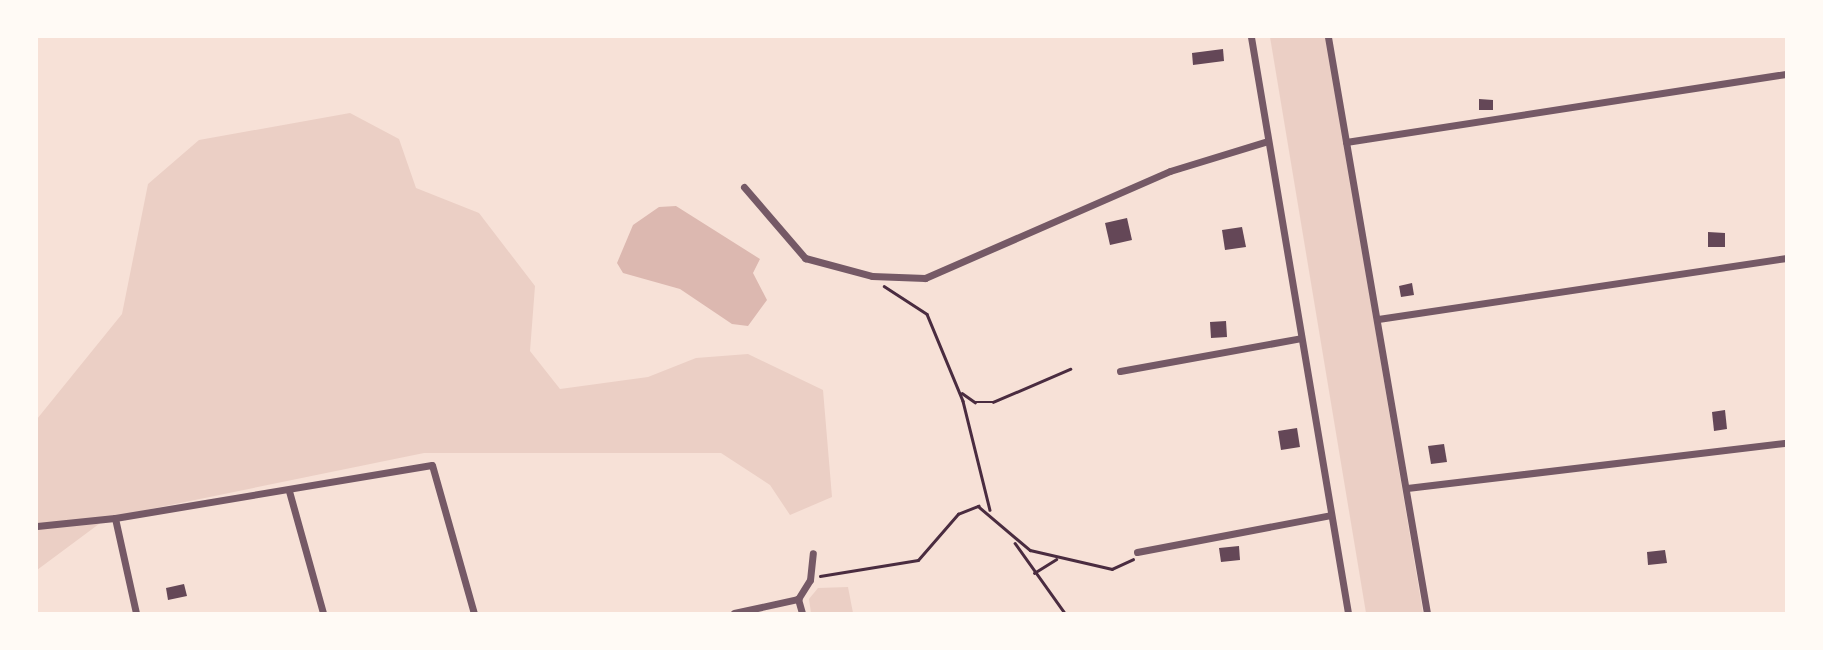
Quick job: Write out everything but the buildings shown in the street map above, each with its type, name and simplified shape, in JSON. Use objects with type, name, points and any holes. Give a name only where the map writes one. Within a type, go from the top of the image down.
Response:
[{"type":"street","points":[[1251,37],[1348,613]]},
{"type":"street","points":[[1328,37],[1427,613]]},
{"type":"street","points":[[1346,142],[1786,74]]},
{"type":"street","points":[[744,187],[805,258],[872,276],[925,278],[1170,171],[1268,141]]},
{"type":"street","points":[[1378,319],[1786,258]]},
{"type":"street","points":[[1120,372],[1301,338]]},
{"type":"street","points":[[1407,488],[1786,443]]},
{"type":"street","points":[[37,526],[289,491],[432,465],[474,613]]},
{"type":"street","points":[[289,491],[323,613]]},
{"type":"street","points":[[1137,552],[1331,515]]},
{"type":"street","points":[[115,517],[136,613]]},
{"type":"street","points":[[734,613],[798,599],[810,580],[813,553]]},
{"type":"street","points":[[798,599],[802,613]]},
{"type":"path","points":[[872,276],[928,314],[959,391],[990,510],[1065,613]]},
{"type":"path","points":[[959,391],[975,402],[993,402],[1070,369]]},
{"type":"path","points":[[810,580],[918,560],[958,514],[978,506],[990,510]]},
{"type":"path","points":[[1015,543],[1059,559],[1112,569],[1137,552]]},
{"type":"path","points":[[1034,573],[1046,560],[1059,559]]},
{"type":"shaded area","points":[[1270,37],[1326,37],[1423,613],[1366,613]]},
{"type":"shaded area","points":[[350,113],[399,139],[416,188],[479,213],[535,286],[530,351],[560,389],[648,377],[696,358],[748,354],[823,390],[832,497],[790,515],[770,485],[721,453],[424,453],[107,518],[37,570],[37,419],[122,314],[148,184],[199,140]]},
{"type":"shaded area","points":[[676,206],[760,259],[753,273],[767,300],[748,326],[732,324],[680,289],[623,273],[617,263],[633,225],[659,207]]},
{"type":"shaded area","points":[[848,587],[853,613],[811,613],[809,599],[818,588]]}]
